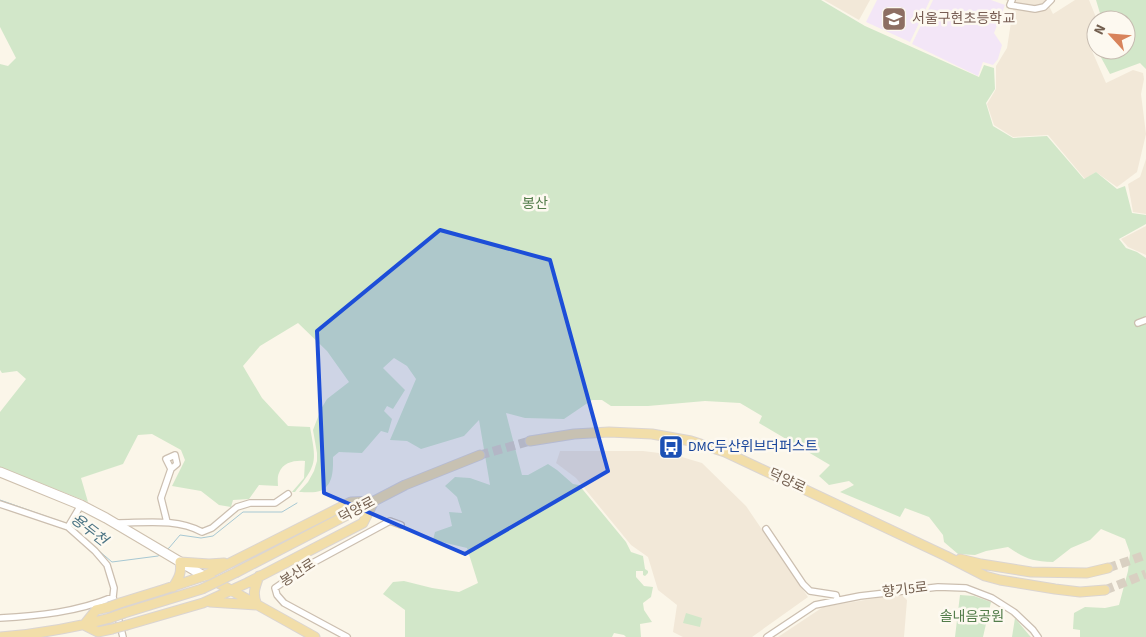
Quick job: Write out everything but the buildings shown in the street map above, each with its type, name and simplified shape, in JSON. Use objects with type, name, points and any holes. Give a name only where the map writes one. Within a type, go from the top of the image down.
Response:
[{"type":"main road","name":"덕양로","points":[[530,441],[574,434],[610,432],[652,434],[691,440],[725,452],[985,576],[1080,592],[1105,590]]},
{"type":"main road","name":"덕양로","points":[[84,625],[202,590],[404,485],[480,455]]},
{"type":"main road","points":[[0,472],[79,509],[114,523],[204,576],[316,637]]},
{"type":"main road","points":[[0,636],[84,625],[98,632],[202,603],[363,523],[374,501],[351,502],[204,576],[173,587],[117,600],[109,606],[96,610],[84,625]]},
{"type":"main road","name":"덕양로","points":[[946,556],[980,564],[1031,572],[1087,573],[1108,568]]},
{"type":"main road","points":[[180,562],[209,564],[235,560]]},
{"type":"main road","points":[[173,587],[180,574],[180,562]]},
{"type":"main road","points":[[257,605],[254,598],[259,576]]},
{"type":"main road","points":[[202,603],[216,602],[257,605]]},
{"type":"street","points":[[1012,0],[1010,5],[1035,9],[1044,7],[1051,0]]},
{"type":"street","points":[[1138,323],[1146,320]]},
{"type":"street","points":[[167,522],[161,498],[171,469]]},
{"type":"street","points":[[114,523],[167,522],[202,532],[212,528],[237,507],[250,503],[275,503],[288,494]]},
{"type":"street","points":[[0,504],[68,527],[95,551],[107,565],[117,600],[123,637]]},
{"type":"street","points":[[68,527],[79,509]]},
{"type":"street","name":"봉산로","points":[[347,637],[284,603],[277,595],[275,588],[307,566],[390,521],[401,525]]},
{"type":"street","points":[[766,529],[803,584],[810,591],[837,598]]},
{"type":"street","name":"향기5로","points":[[767,637],[815,605],[837,598],[938,587],[966,588],[992,598],[1014,612],[1038,637]]},
{"type":"street","points":[[0,618],[63,611],[117,600]]},
{"type":"highlighted area","points":[[440,230],[550,260],[608,471],[465,554],[324,493],[317,331]]},
{"type":"shaded area","points":[[824,0],[870,0],[859,20]]},
{"type":"shaded area","name":"서울구현초등학교","points":[[877,0],[930,0],[910,42],[866,22]]},
{"type":"shaded area","points":[[933,0],[991,0],[1005,5],[994,33],[1002,45],[998,59],[993,65],[983,62],[978,76],[912,44]]},
{"type":"shaded area","points":[[1005,0],[1046,0],[1053,14],[1075,0],[1089,0],[1093,10],[1086,10],[1086,60],[1096,60],[1106,83],[1133,70],[1143,73],[1144,79],[1141,94],[1146,134],[1137,172],[1117,187],[1096,172],[1085,179],[1048,135],[1013,137],[994,125],[987,104],[996,89],[996,66],[1007,48],[1014,3]]},
{"type":"shaded area","points":[[1146,159],[1146,214],[1133,212],[1128,184],[1140,177]]},
{"type":"shaded area","points":[[1146,226],[1146,255],[1128,247],[1121,239]]},
{"type":"shaded area","name":"DMC두산위브더퍼스트","points":[[560,451],[643,451],[675,455],[702,463],[746,506],[808,597],[752,637],[683,637],[673,632],[677,605],[658,590],[648,557],[631,545],[576,478],[556,463]]},
{"type":"shaded area","points":[[901,594],[907,600],[904,637],[778,637],[823,607]]},
{"type":"green space","name":"봉산","points":[[0,0],[821,0],[865,26],[979,77],[984,65],[994,68],[995,89],[986,103],[993,126],[1013,138],[1047,136],[1084,179],[1096,172],[1117,189],[1125,186],[1132,213],[1146,215],[1146,224],[1119,239],[1126,248],[1146,258],[1146,637],[1080,637],[1080,630],[1073,629],[1074,613],[1085,607],[1105,608],[1119,605],[1128,571],[1130,553],[1125,539],[1101,529],[1090,540],[1071,548],[1053,562],[1029,559],[1008,547],[975,555],[958,554],[944,542],[943,535],[929,517],[905,508],[900,517],[840,492],[854,485],[849,481],[829,485],[819,476],[830,465],[759,423],[762,416],[740,403],[705,401],[648,406],[611,406],[602,400],[592,400],[564,419],[525,418],[506,413],[522,475],[528,475],[548,464],[557,470],[573,484],[579,485],[626,542],[631,552],[643,556],[645,569],[648,573],[645,576],[643,571],[636,571],[636,577],[644,586],[653,587],[651,597],[643,603],[644,610],[652,622],[640,624],[641,637],[626,637],[614,633],[612,637],[405,637],[405,610],[383,594],[393,582],[404,581],[459,592],[478,583],[467,548],[433,540],[435,532],[452,526],[449,512],[462,513],[457,497],[445,486],[455,477],[470,478],[490,485],[479,420],[464,436],[421,449],[407,441],[390,440],[416,379],[407,366],[394,358],[383,368],[405,390],[393,409],[387,406],[384,411],[392,419],[388,433],[381,431],[362,453],[339,452],[333,457],[332,476],[325,488],[315,492],[299,492],[308,482],[317,461],[313,430],[321,409],[327,399],[349,382],[327,351],[298,323],[260,346],[243,366],[262,398],[288,426],[310,427],[314,455],[313,462],[308,475],[295,492],[292,492],[304,478],[305,461],[293,461],[286,464],[278,475],[278,486],[259,485],[249,499],[233,500],[231,507],[219,505],[201,491],[172,486],[185,460],[181,450],[152,434],[138,435],[123,464],[81,478],[88,502],[0,467],[0,412],[26,379],[17,371],[2,373],[0,370],[0,64],[8,66],[16,58],[0,27]]},
{"type":"green space","points":[[1096,0],[1146,0],[1146,69],[1140,63],[1110,74],[1102,60],[1136,60],[1136,10],[1099,10]]},
{"type":"green space","name":"솔내음공원","points":[[960,595],[974,596],[991,602],[983,637],[955,637]]},
{"type":"green space","points":[[686,613],[702,618],[700,627],[683,623]]},
{"type":"green space","name":"솔내음공원","points":[[1015,618],[1029,635],[1031,637],[1012,637]]},
{"type":"waterway","name":"용두천","points":[[0,500],[68,524]]},
{"type":"waterway","name":"용두천","points":[[166,550],[180,535],[201,538],[213,536],[243,512],[282,512],[297,503]]},
{"type":"waterway","name":"용두천","points":[[92,545],[112,562],[161,554]]},
{"type":"tunnel","points":[[480,455],[530,441]]},
{"type":"tunnel","points":[[1108,568],[1146,555]]},
{"type":"tunnel","points":[[1105,590],[1146,574]]},
{"type":"place","name":"서울구현초등학교","points":[[894,19]]},
{"type":"place","name":"DMC두산위브더퍼스트","points":[[671,447]]}]
